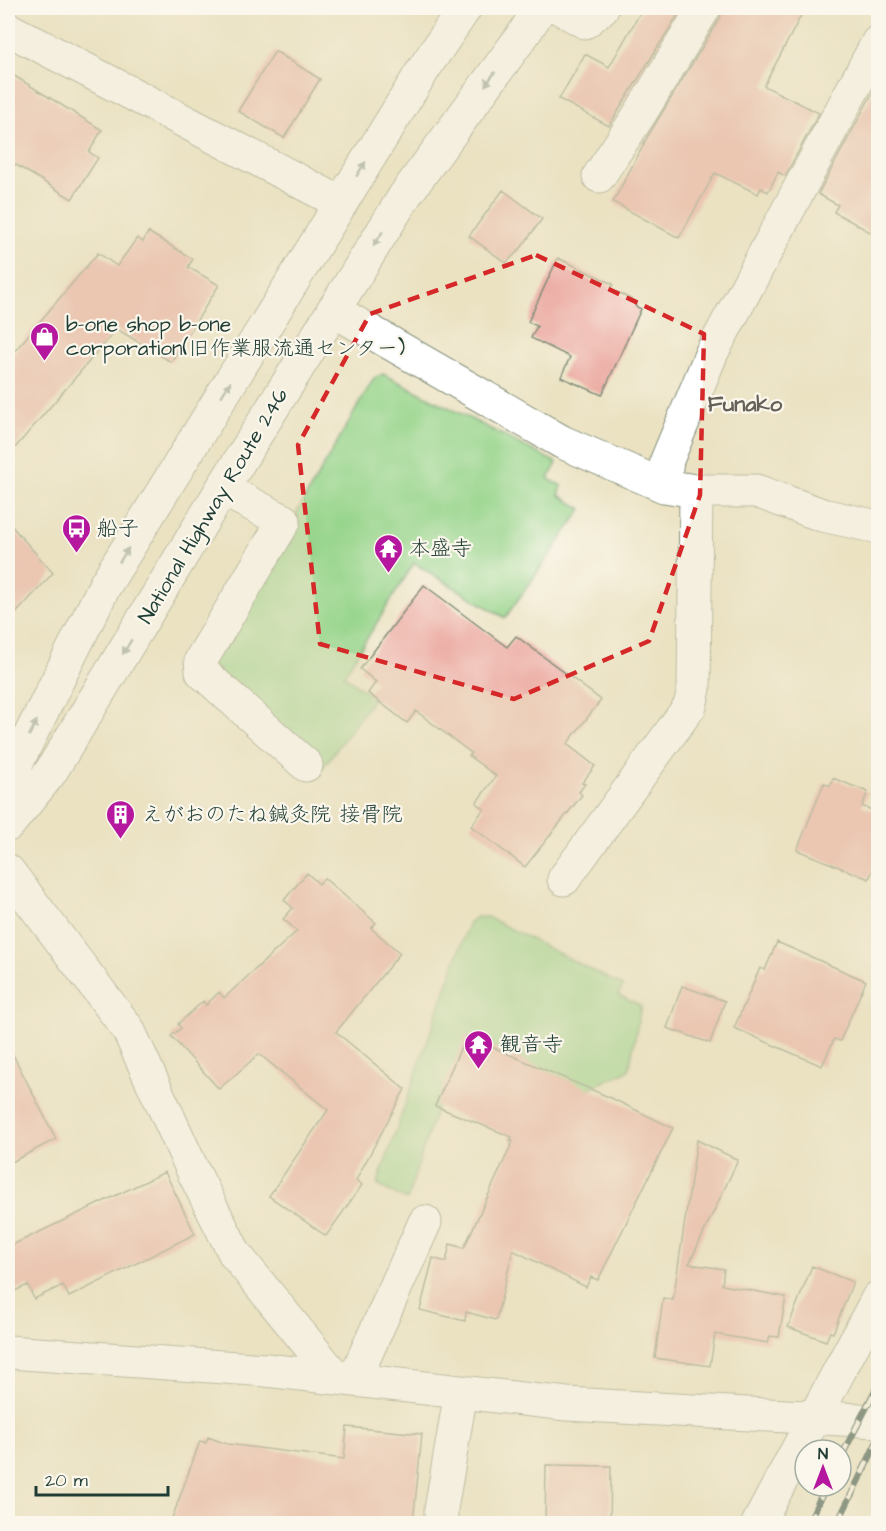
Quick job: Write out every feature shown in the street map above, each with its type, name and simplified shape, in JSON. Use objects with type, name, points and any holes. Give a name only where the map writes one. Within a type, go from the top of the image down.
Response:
[{"type":"main road","points":[[8,780],[105,585],[425,67],[465,8]]},
{"type":"main road","name":"National Highway Route 246","points":[[8,825],[50,773],[222,489],[406,194],[525,32],[540,8]]},
{"type":"main road","points":[[560,8],[585,22],[602,8]]},
{"type":"main road","points":[[599,176],[704,8]]},
{"type":"main road","points":[[8,29],[341,203]]},
{"type":"main road","points":[[664,486],[667,460],[712,352],[879,42]]},
{"type":"main road","points":[[333,310],[562,442],[664,486],[696,491],[756,491],[822,515],[879,527]]},
{"type":"main road","points":[[222,489],[284,521],[201,660],[202,672],[306,765]]},
{"type":"main road","points":[[564,879],[690,706],[694,689],[696,491]]},
{"type":"main road","points":[[8,871],[128,1029],[235,1254],[345,1379]]},
{"type":"main road","points":[[345,1379],[425,1222]]},
{"type":"main road","points":[[758,1524],[879,1298]]},
{"type":"main road","points":[[8,1352],[266,1370],[567,1404],[879,1421]]},
{"type":"main road","points":[[441,1524],[441,1509],[461,1392]]},
{"type":"highlighted area","points":[[536,255],[704,334],[700,495],[649,641],[514,699],[320,644],[298,445],[370,314]]},
{"type":"green space","points":[[383,374],[557,463],[548,479],[562,486],[559,495],[582,509],[505,618],[414,563],[344,675],[374,698],[321,770],[210,664],[374,378]]},
{"type":"green space","points":[[477,917],[487,917],[623,986],[618,995],[641,1006],[629,1070],[586,1090],[468,1036],[437,1106],[407,1200],[377,1185],[469,922]]},
{"type":"building","points":[[643,8],[682,8],[609,126],[559,99],[585,54],[609,67]]},
{"type":"building","points":[[723,8],[805,8],[764,86],[819,113],[785,176],[778,172],[768,192],[761,188],[758,194],[715,173],[679,238],[613,202],[643,144],[720,18]]},
{"type":"building","points":[[275,51],[320,79],[284,138],[238,111]]},
{"type":"building","points":[[8,72],[102,130],[89,152],[98,158],[72,199],[8,160]]},
{"type":"building","points":[[879,81],[879,237],[834,212],[838,205],[818,194]]},
{"type":"building","points":[[503,190],[542,219],[521,248],[506,263],[469,236]]},
{"type":"building","points":[[148,232],[193,259],[188,267],[219,285],[171,362],[117,329],[8,456],[8,359],[98,253],[117,266],[137,238],[143,242]]},
{"type":"building","points":[[558,258],[613,284],[611,289],[637,302],[635,306],[641,309],[602,395],[561,377],[570,357],[531,338],[537,326],[528,322]]},
{"type":"building","points":[[8,522],[53,573],[8,622]]},
{"type":"building","points":[[424,585],[507,647],[516,636],[601,700],[567,744],[595,766],[582,783],[585,784],[579,792],[582,795],[525,867],[471,826],[484,809],[476,803],[496,776],[469,756],[471,753],[416,711],[407,723],[368,693],[376,682],[360,669]]},
{"type":"building","points":[[833,778],[868,792],[862,806],[879,813],[879,855],[869,879],[797,850],[824,783],[830,786]]},
{"type":"building","points":[[307,873],[319,884],[324,878],[376,923],[371,928],[400,953],[336,1032],[405,1089],[356,1180],[362,1185],[326,1236],[269,1196],[328,1110],[259,1054],[219,1089],[171,1036],[181,1028],[178,1024],[203,1001],[206,1005],[219,992],[224,998],[297,931],[283,919],[293,908],[284,900]]},
{"type":"building","points":[[777,942],[866,981],[840,1041],[834,1039],[822,1066],[734,1028],[760,968],[765,970]]},
{"type":"building","points":[[682,986],[725,1001],[710,1043],[667,1028]]},
{"type":"building","points":[[466,1036],[611,1098],[673,1128],[598,1280],[591,1277],[586,1287],[513,1250],[496,1320],[466,1312],[465,1321],[420,1310],[433,1258],[446,1262],[450,1244],[464,1248],[513,1141],[510,1140],[512,1137],[435,1106]]},
{"type":"building","points":[[8,1045],[56,1139],[8,1164]]},
{"type":"building","points":[[697,1140],[738,1160],[689,1264],[724,1269],[722,1285],[786,1297],[779,1337],[770,1336],[768,1343],[715,1334],[710,1366],[655,1358],[663,1298],[673,1300]]},
{"type":"building","points":[[165,1172],[195,1234],[69,1297],[63,1285],[34,1299],[28,1285],[8,1294],[8,1247]]},
{"type":"building","points":[[812,1266],[853,1282],[833,1333],[830,1332],[826,1341],[788,1327]]},
{"type":"building","points":[[347,1427],[422,1434],[413,1524],[170,1524],[200,1441],[206,1443],[208,1437],[227,1444],[344,1459]]},
{"type":"building","points":[[546,1465],[611,1466],[610,1524],[545,1524]]},
{"type":"railway","points":[[851,1438],[878,1385]]},
{"type":"railway","points":[[837,1524],[878,1440]]},
{"type":"railway","points":[[808,1524],[820,1498]]},
{"type":"place","name":"b-one shop b-one corporation(旧作業服流通センター)","points":[[45,362]]},
{"type":"place","name":"船子","points":[[76,554]]},
{"type":"place","name":"本盛寺","points":[[388,574]]},
{"type":"place","name":"えがおのたね鍼灸院 接骨院","points":[[121,840]]},
{"type":"place","name":"観音寺","points":[[479,1070]]},
{"type":"district","name":"Funako","points":[[745,404]]}]
